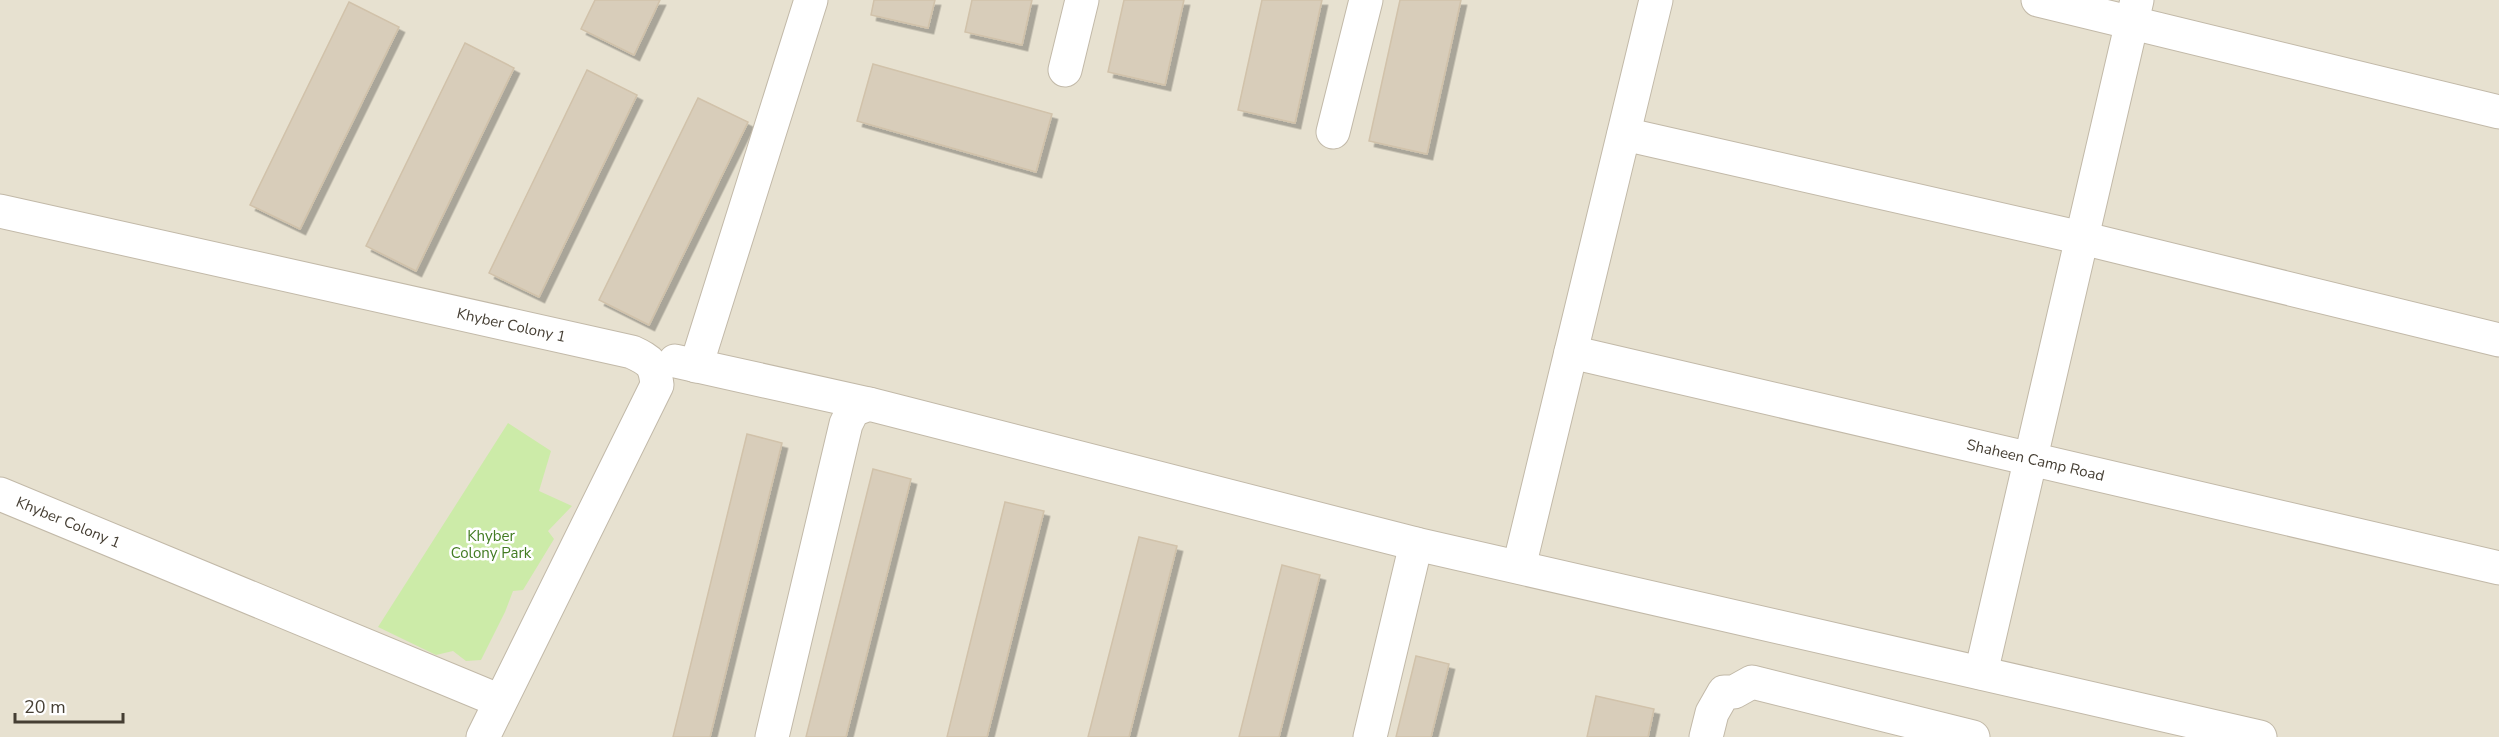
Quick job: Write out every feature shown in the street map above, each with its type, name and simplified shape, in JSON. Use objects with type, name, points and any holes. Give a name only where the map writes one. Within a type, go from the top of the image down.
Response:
[{"type":"street","points":[[696,366],[812,0]]},
{"type":"street","points":[[1065,69],[1082,0]]},
{"type":"street","points":[[1333,132],[1366,0]]},
{"type":"street","points":[[1519,567],[1656,0]]},
{"type":"street","points":[[2038,0],[2135,11],[2499,112]]},
{"type":"street","points":[[1981,673],[2135,11]]},
{"type":"street","points":[[1624,134],[2082,238],[2499,340]]},
{"type":"street","name":"Khyber Colony 1","points":[[0,211],[632,352],[648,360],[655,369],[657,385],[483,737]]},
{"type":"street","points":[[632,352],[869,404],[1416,544],[2260,737]]},
{"type":"street","name":"Shaheen Camp Road","points":[[1571,352],[2499,568]]},
{"type":"street","points":[[772,737],[846,424],[853,410],[869,404]]},
{"type":"street","name":"Khyber Colony 1","points":[[0,494],[500,701]]},
{"type":"street","points":[[1370,737],[1416,544]]},
{"type":"street","points":[[1706,737],[1712,713],[1724,692],[1734,692],[1752,682],[1973,737]]},
{"type":"shaded area","points":[[0,0],[2499,0],[2499,737],[0,737]]},
{"type":"green space","name":"Khyber Colony Park","points":[[508,423],[551,451],[539,491],[572,506],[548,531],[554,539],[523,590],[513,591],[481,660],[466,661],[453,651],[436,655],[378,627]]},
{"type":"building","points":[[595,0],[660,0],[634,55],[581,29]]},
{"type":"building","points":[[874,0],[935,0],[928,28],[871,15]]},
{"type":"building","points":[[972,0],[1032,0],[1022,45],[965,32]]},
{"type":"building","points":[[1124,0],[1184,0],[1165,85],[1108,72]]},
{"type":"building","points":[[1262,0],[1322,0],[1295,123],[1238,110]]},
{"type":"building","points":[[1400,0],[1461,0],[1427,154],[1369,141]]},
{"type":"building","points":[[349,2],[399,27],[300,229],[250,205]]},
{"type":"building","points":[[465,43],[514,68],[416,271],[366,246]]},
{"type":"building","points":[[873,64],[1052,114],[1036,172],[857,121]]},
{"type":"building","points":[[587,70],[637,95],[539,297],[489,273]]},
{"type":"building","points":[[698,98],[748,122],[649,325],[599,300]]},
{"type":"building","points":[[747,434],[782,443],[710,737],[673,737]]},
{"type":"building","points":[[873,469],[911,479],[846,737],[806,737]]},
{"type":"building","points":[[1005,502],[1044,511],[987,737],[947,737]]},
{"type":"building","points":[[1139,537],[1177,546],[1129,737],[1088,737]]},
{"type":"building","points":[[1282,565],[1320,575],[1279,737],[1239,737]]},
{"type":"building","points":[[1416,656],[1449,664],[1431,737],[1396,737]]},
{"type":"building","points":[[1596,696],[1654,709],[1648,737],[1587,737]]}]
